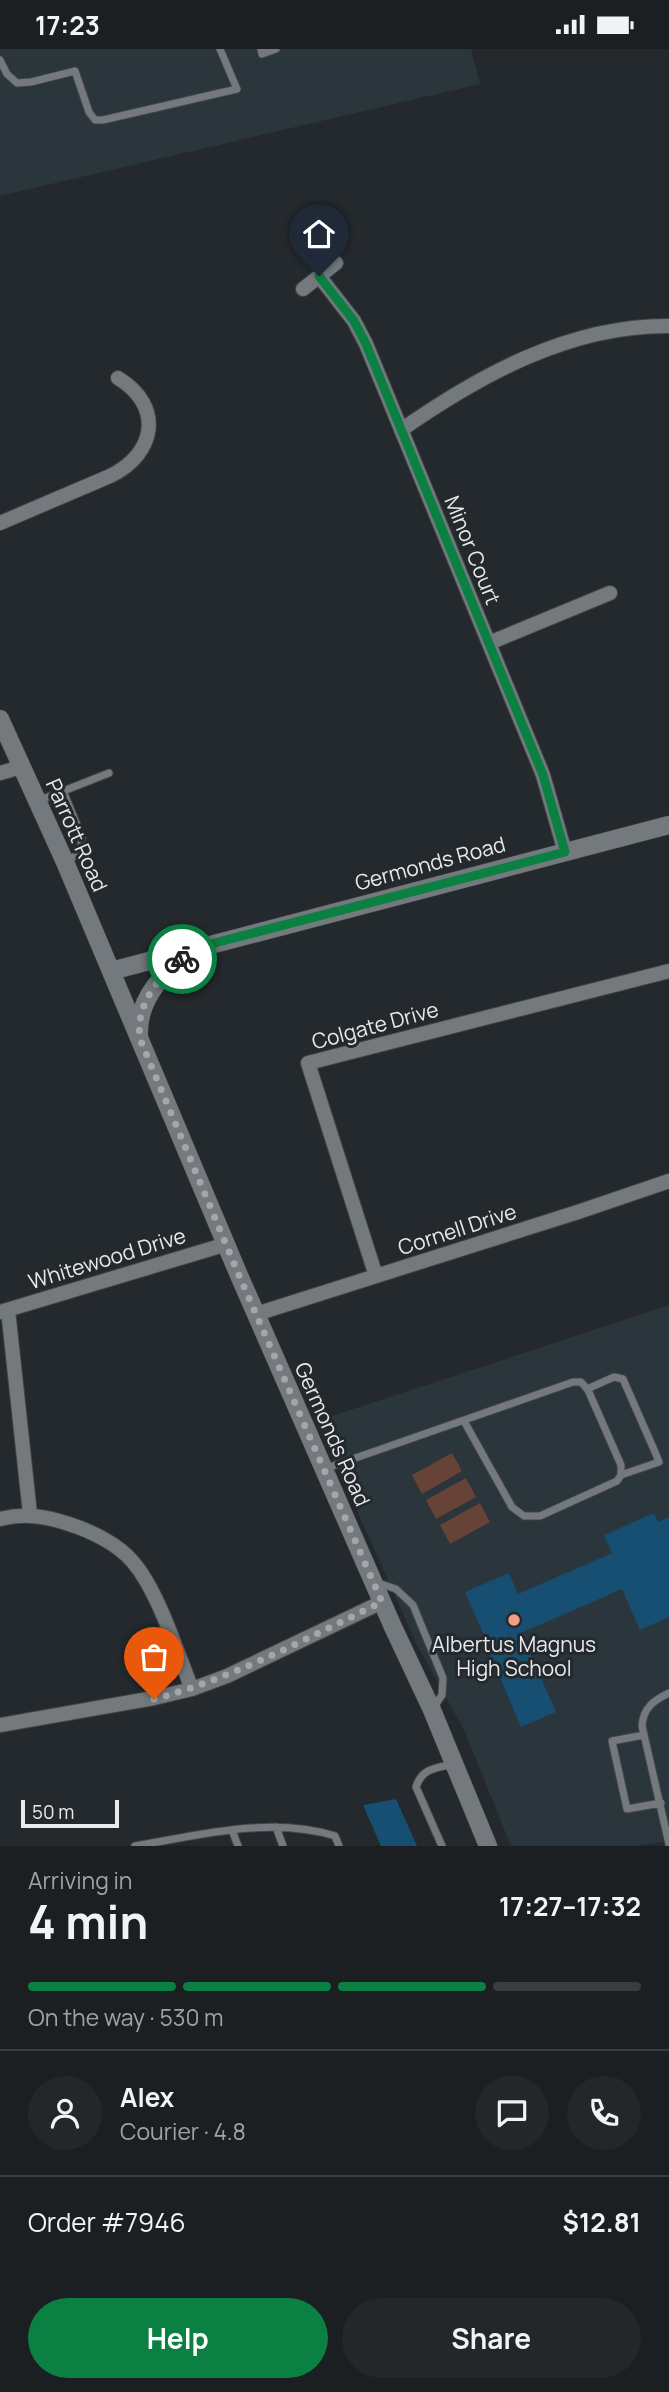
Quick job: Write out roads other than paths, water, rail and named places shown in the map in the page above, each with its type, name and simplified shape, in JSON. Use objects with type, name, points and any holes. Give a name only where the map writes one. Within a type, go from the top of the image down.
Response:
[{"type":"street","points":[[303,289],[335,263]]},
{"type":"street","name":"Minor Court","points":[[319,276],[359,328],[543,775],[565,852]]},
{"type":"street","points":[[401,430],[477,380],[559,345],[625,327],[669,326]]},
{"type":"street","points":[[0,523],[110,476],[136,458],[147,436],[148,411],[136,390],[118,378]]},
{"type":"street","points":[[489,643],[610,593]]},
{"type":"street","name":"Parrott Road","points":[[0,719],[111,971]]},
{"type":"street","points":[[0,773],[21,767]]},
{"type":"street","name":"Germonds Road","points":[[488,1846],[432,1710],[256,1314],[111,971],[669,825]]},
{"type":"street","name":"Germonds Road","points":[[140,1039],[141,1015],[155,986],[173,966],[203,946]]},
{"type":"street","name":"Colgate Drive","points":[[376,1276],[308,1063],[669,971]]},
{"type":"street","name":"Cornell Drive","points":[[256,1314],[669,1181]]},
{"type":"street","name":"Whitewood Drive","points":[[4,1311],[227,1244]]},
{"type":"street","points":[[4,1311],[30,1514]]},
{"type":"street","points":[[0,1519],[30,1514],[80,1527],[107,1541],[132,1560],[150,1587],[192,1689]]},
{"type":"street","points":[[0,1725],[154,1699],[192,1689],[227,1676],[382,1602]]},
{"type":"lane","points":[[0,60],[17,83],[75,71],[89,112],[95,120],[103,120],[237,89],[220,49]]},
{"type":"lane","points":[[261,49],[262,54],[276,49]]},
{"type":"lane","points":[[37,801],[109,773]]},
{"type":"lane","points":[[63,791],[82,837],[80,853],[65,862]]},
{"type":"lane","points":[[587,1389],[614,1377],[623,1379],[659,1462],[621,1475]]},
{"type":"lane","points":[[324,1469],[573,1382],[581,1382],[587,1389],[621,1465],[621,1475],[617,1481],[540,1515],[524,1516],[512,1507],[464,1421]]},
{"type":"lane","points":[[373,1581],[396,1589],[413,1605],[443,1678],[442,1695],[432,1710]]},
{"type":"lane","points":[[669,1693],[647,1709],[642,1720],[669,1844]]},
{"type":"lane","points":[[645,1735],[612,1741],[627,1809],[661,1803]]},
{"type":"lane","points":[[442,1846],[415,1787],[427,1770],[455,1764]]},
{"type":"lane","points":[[276,1827],[283,1846]]},
{"type":"lane","points":[[135,1846],[161,1844],[232,1830],[276,1827],[314,1829],[335,1836],[339,1846]]},
{"type":"lane","points":[[232,1830],[238,1846]]},
{"type":"place","name":"Albertus Magnus High School","points":[[514,1620]]}]
